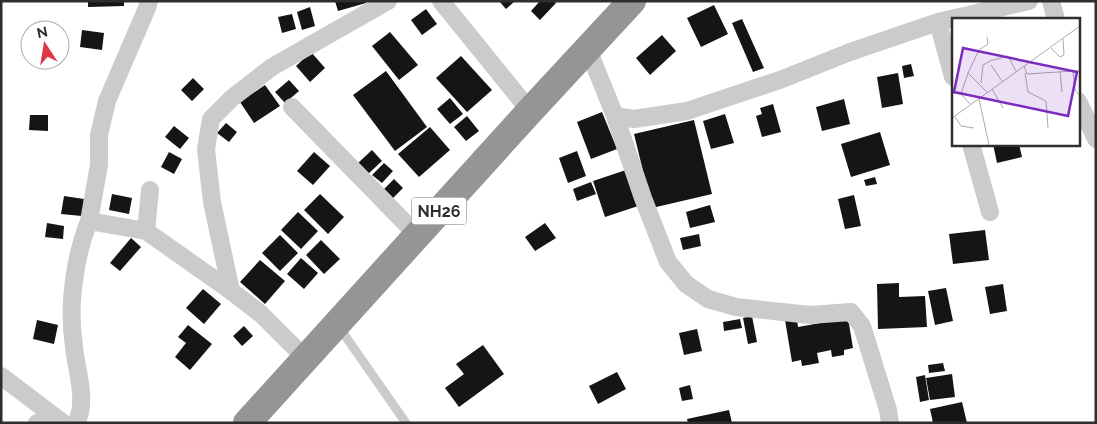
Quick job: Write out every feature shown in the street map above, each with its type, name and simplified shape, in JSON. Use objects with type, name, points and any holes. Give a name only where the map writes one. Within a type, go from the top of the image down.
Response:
[{"type":"highway","name":"NH26","points":[[247,423],[632,1]]},
{"type":"street","points":[[76,423],[81,392],[73,346],[72,301],[80,242],[89,221],[99,165],[99,135],[106,101],[147,8],[148,1]]},
{"type":"street","points":[[231,291],[212,202],[206,149],[211,119],[232,98],[272,67],[388,1]]},
{"type":"street","points":[[441,1],[530,111]]},
{"type":"street","points":[[955,18],[1029,1]]},
{"type":"street","points":[[1051,1],[1056,18]]},
{"type":"street","points":[[615,116],[634,119],[687,111],[780,80],[850,52],[952,19]]},
{"type":"street","points":[[938,22],[952,73]]},
{"type":"street","points":[[588,49],[615,116],[643,198],[668,262],[686,284],[708,299],[736,307],[810,315],[851,312],[862,326],[888,410],[890,423]]},
{"type":"street","points":[[1080,106],[1096,139]]},
{"type":"street","points":[[292,107],[417,235]]},
{"type":"street","points":[[972,145],[990,212]]},
{"type":"street","points":[[146,231],[150,190]]},
{"type":"street","points":[[89,221],[146,231],[261,314],[305,358]]},
{"type":"street","points":[[1,376],[63,423]]},
{"type":"street","points":[[37,423],[43,423]]},
{"type":"lane","points":[[338,324],[406,423]]},
{"type":"building","points":[[88,1],[124,1],[124,6],[88,7]]},
{"type":"building","points":[[335,1],[366,1],[366,3],[338,11]]},
{"type":"building","points":[[499,1],[515,1],[506,9]]},
{"type":"building","points":[[540,1],[554,1],[556,3],[540,20],[531,11]]},
{"type":"building","points":[[714,5],[728,34],[701,47],[687,18]]},
{"type":"building","points":[[310,7],[315,26],[302,30],[297,12]]},
{"type":"building","points":[[426,9],[437,24],[422,35],[411,20]]},
{"type":"building","points":[[292,14],[296,29],[282,33],[278,17]]},
{"type":"building","points":[[742,19],[764,68],[753,72],[732,23]]},
{"type":"building","points":[[82,30],[104,33],[102,50],[80,47]]},
{"type":"building","points":[[390,32],[418,65],[399,80],[372,46]]},
{"type":"building","points":[[662,35],[676,51],[650,75],[636,58]]},
{"type":"building","points":[[311,52],[325,68],[310,82],[296,66]]},
{"type":"building","points":[[461,56],[492,90],[467,112],[436,78]]},
{"type":"building","points":[[911,64],[914,76],[904,78],[902,66]]},
{"type":"building","points":[[386,71],[427,127],[395,151],[353,95]]},
{"type":"building","points":[[898,73],[903,104],[882,108],[877,77]]},
{"type":"building","points":[[193,78],[204,89],[192,101],[181,90]]},
{"type":"building","points":[[289,80],[299,91],[285,103],[275,92]]},
{"type":"building","points":[[265,85],[280,106],[254,123],[240,102]]},
{"type":"building","points":[[450,98],[463,114],[450,124],[437,109]]},
{"type":"building","points":[[844,99],[850,124],[822,131],[816,107]]},
{"type":"building","points":[[773,104],[781,132],[762,137],[756,116],[762,114],[760,108]]},
{"type":"building","points":[[602,112],[617,149],[591,159],[577,122]]},
{"type":"building","points":[[725,114],[734,143],[711,149],[703,121]]},
{"type":"building","points":[[30,115],[48,115],[48,131],[29,130]]},
{"type":"building","points":[[467,116],[479,131],[466,141],[454,127]]},
{"type":"building","points":[[694,120],[712,194],[652,208],[634,134]]},
{"type":"building","points":[[226,123],[237,132],[229,142],[217,133]]},
{"type":"building","points":[[174,126],[189,138],[180,149],[165,137]]},
{"type":"building","points":[[430,127],[450,150],[419,177],[398,154]]},
{"type":"building","points":[[880,132],[890,165],[851,177],[841,144]]},
{"type":"building","points":[[993,145],[1019,145],[1022,157],[997,163]]},
{"type":"building","points":[[372,150],[382,161],[367,175],[357,164]]},
{"type":"building","points":[[577,151],[586,176],[568,183],[559,158]]},
{"type":"building","points":[[169,152],[182,159],[174,174],[161,167]]},
{"type":"building","points":[[314,152],[330,166],[313,185],[297,171]]},
{"type":"building","points":[[384,163],[393,171],[382,183],[372,175]]},
{"type":"building","points":[[626,170],[638,206],[605,217],[593,181]]},
{"type":"building","points":[[875,177],[877,184],[866,186],[864,180]]},
{"type":"building","points":[[394,179],[403,188],[393,198],[384,189]]},
{"type":"building","points":[[591,182],[596,194],[577,201],[573,189]]},
{"type":"building","points":[[112,194],[132,198],[129,214],[109,210]]},
{"type":"building","points":[[320,194],[344,217],[328,234],[304,210]]},
{"type":"building","points":[[854,195],[861,226],[845,229],[838,199]]},
{"type":"building","points":[[64,196],[84,199],[82,216],[61,214]]},
{"type":"building","points":[[710,205],[715,222],[690,228],[686,212]]},
{"type":"building","points":[[298,212],[318,231],[301,249],[281,230]]},
{"type":"building","points":[[47,223],[64,226],[63,239],[45,237]]},
{"type":"building","points":[[545,223],[556,238],[535,251],[525,237]]},
{"type":"building","points":[[985,230],[989,260],[953,264],[949,234]]},
{"type":"building","points":[[699,234],[701,246],[683,250],[680,238]]},
{"type":"building","points":[[280,235],[298,253],[280,271],[262,253]]},
{"type":"building","points":[[131,238],[141,247],[120,271],[110,263]]},
{"type":"building","points":[[321,240],[340,259],[324,274],[306,255]]},
{"type":"building","points":[[301,258],[318,273],[304,289],[287,274]]},
{"type":"building","points":[[260,260],[285,281],[265,304],[240,282]]},
{"type":"building","points":[[899,283],[899,297],[925,296],[927,327],[878,329],[877,284]]},
{"type":"building","points":[[1003,284],[1007,311],[990,314],[985,287]]},
{"type":"building","points":[[946,288],[953,321],[935,325],[928,291]]},
{"type":"building","points":[[203,289],[221,304],[204,324],[186,308]]},
{"type":"building","points":[[752,316],[757,342],[748,344],[743,318]]},
{"type":"building","points":[[797,318],[798,327],[848,318],[853,348],[844,350],[844,355],[832,357],[831,350],[817,353],[819,363],[802,366],[801,360],[792,362],[785,320]]},
{"type":"building","points":[[740,319],[742,328],[724,331],[723,322]]},
{"type":"building","points":[[37,320],[58,325],[54,344],[33,339]]},
{"type":"building","points":[[188,325],[212,344],[190,370],[175,357],[186,343],[178,337]]},
{"type":"building","points":[[244,326],[253,336],[242,346],[233,336]]},
{"type":"building","points":[[697,329],[702,351],[684,355],[679,333]]},
{"type":"building","points":[[483,345],[504,374],[459,407],[445,388],[464,374],[456,364]]},
{"type":"building","points":[[943,363],[945,371],[929,373],[928,365]]},
{"type":"building","points":[[617,372],[626,389],[598,404],[589,386]]},
{"type":"building","points":[[952,374],[955,397],[930,400],[926,378]]},
{"type":"building","points":[[925,375],[929,400],[920,402],[916,377]]},
{"type":"building","points":[[690,385],[693,399],[682,401],[679,388]]},
{"type":"building","points":[[962,402],[967,423],[933,423],[930,409]]},
{"type":"building","points":[[729,410],[732,423],[688,423],[687,419]]}]
